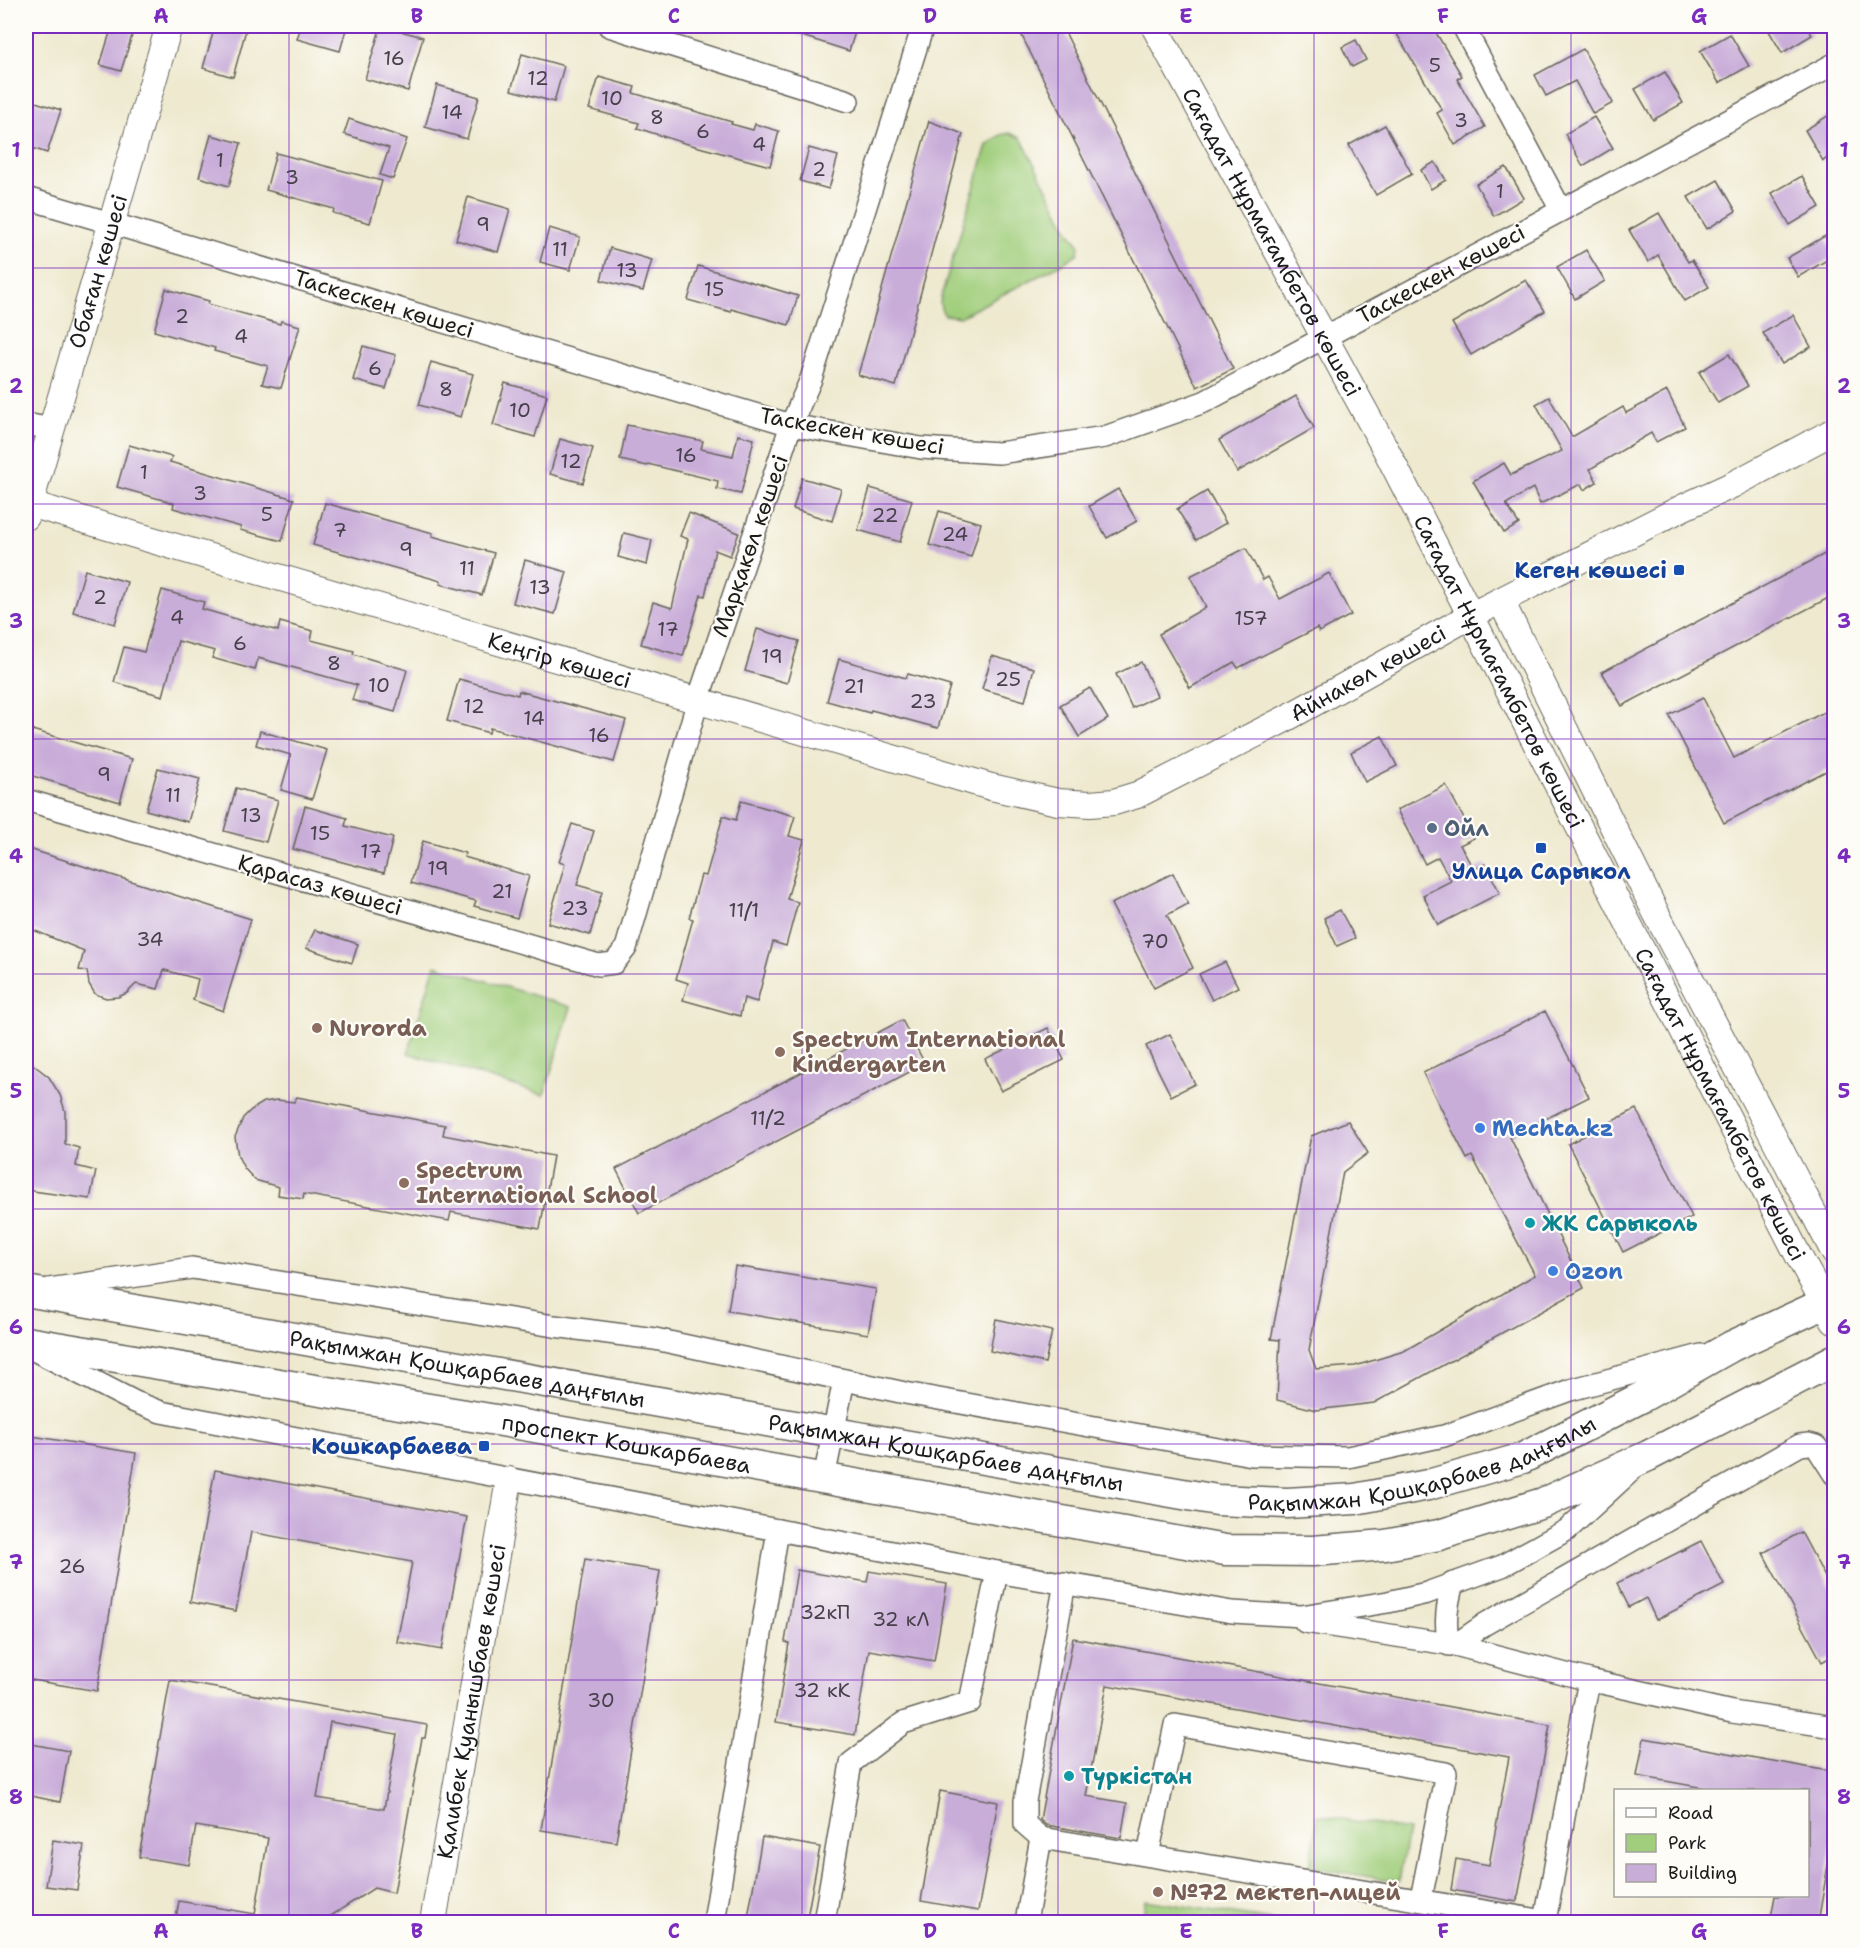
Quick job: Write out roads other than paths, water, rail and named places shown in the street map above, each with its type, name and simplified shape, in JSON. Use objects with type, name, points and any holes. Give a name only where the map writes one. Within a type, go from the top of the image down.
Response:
[{"type":"main road","name":"Рақымжан Қошқарбаев даңғылы","points":[[28,1291],[1217,1500],[1287,1503],[1355,1498],[1428,1485],[1522,1458],[1642,1397],[1732,1346],[1831,1308]]},
{"type":"main road","name":"проспект Кошкарбаева","points":[[26,1344],[496,1420],[1225,1550],[1313,1551],[1385,1545],[1440,1535],[1543,1503],[1648,1456]]},
{"type":"main road","points":[[1648,1456],[1834,1360]]},
{"type":"street","name":"Обаған көшесі","points":[[28,510],[169,26]]},
{"type":"street","points":[[609,26],[848,101]]},
{"type":"street","name":"Марқакөл көшесі","points":[[614,963],[626,948],[698,700],[791,425],[811,379],[923,26]]},
{"type":"street","name":"Сағадат Нұрмағамбетов көшесі","points":[[1154,26],[1386,450],[1798,1256],[1831,1308]]},
{"type":"street","points":[[1462,26],[1561,210]]},
{"type":"street","name":"Таскескен көшесі","points":[[26,198],[791,425],[921,448],[999,453],[1105,437],[1204,402],[1834,64]]},
{"type":"street","points":[[26,424],[51,429]]},
{"type":"street","name":"Айнакөл көшесі","points":[[1090,804],[1114,802],[1156,787],[1286,719],[1470,616],[1732,485],[1834,431]]},
{"type":"street","name":"Кеңгір көшесі","points":[[28,510],[698,700],[991,787],[1058,802],[1090,804]]},
{"type":"street","name":"Сағадат Нұрмағамбетов көшесі","points":[[1501,601],[1656,912],[1834,1252]]},
{"type":"street","name":"Қарасаз көшесі","points":[[26,800],[599,965],[614,963]]},
{"type":"street","points":[[28,1291],[192,1268],[554,1326],[655,1338],[916,1395],[1252,1455],[1348,1457],[1444,1436],[1570,1390],[1732,1346]]},
{"type":"street","points":[[26,1344],[135,1402],[161,1412],[997,1572],[1452,1645],[1589,1680],[1732,1712],[1834,1727]]},
{"type":"street","points":[[824,1478],[844,1380]]},
{"type":"street","points":[[1452,1645],[1800,1445],[1816,1446],[1834,1474]]},
{"type":"street","points":[[1242,1612],[1301,1616],[1388,1602],[1427,1593],[1502,1566],[1567,1530],[1648,1456]]},
{"type":"street","name":"Қалибек Қуанышбаев көшесі","points":[[433,1923],[509,1480]]},
{"type":"street","points":[[714,1923],[778,1530]]},
{"type":"street","points":[[824,1923],[851,1763],[903,1723],[970,1702],[997,1572]]},
{"type":"street","points":[[1065,1583],[1025,1801],[1025,1824],[1041,1838],[1421,1899],[1545,1922],[1589,1680]]},
{"type":"street","points":[[1452,1645],[1445,1629],[1446,1611],[1453,1583]]},
{"type":"street","points":[[1148,1855],[1175,1725],[1446,1773],[1421,1899]]},
{"type":"street","points":[[1026,1923],[1041,1838]]},
{"type":"place","name":"Кеген көшесі","points":[[1679,570]]},
{"type":"place","name":"Ойл","points":[[1432,828]]},
{"type":"place","name":"Улица Сарыкол","points":[[1541,848]]},
{"type":"place","name":"Nurorda","points":[[317,1028]]},
{"type":"place","name":"Spectrum International Kindergarten","points":[[780,1052]]},
{"type":"place","name":"Mechta.kz","points":[[1480,1128]]},
{"type":"place","name":"Spectrum International School","points":[[404,1183]]},
{"type":"place","name":"ЖК Сарыколь","points":[[1530,1223]]},
{"type":"place","name":"Ozon","points":[[1553,1271]]},
{"type":"place","name":"Кошкарбаева","points":[[484,1446]]},
{"type":"place","name":"Түркістан","points":[[1069,1776]]},
{"type":"place","name":"№72 мектеп-лицей","points":[[1158,1892]]}]
